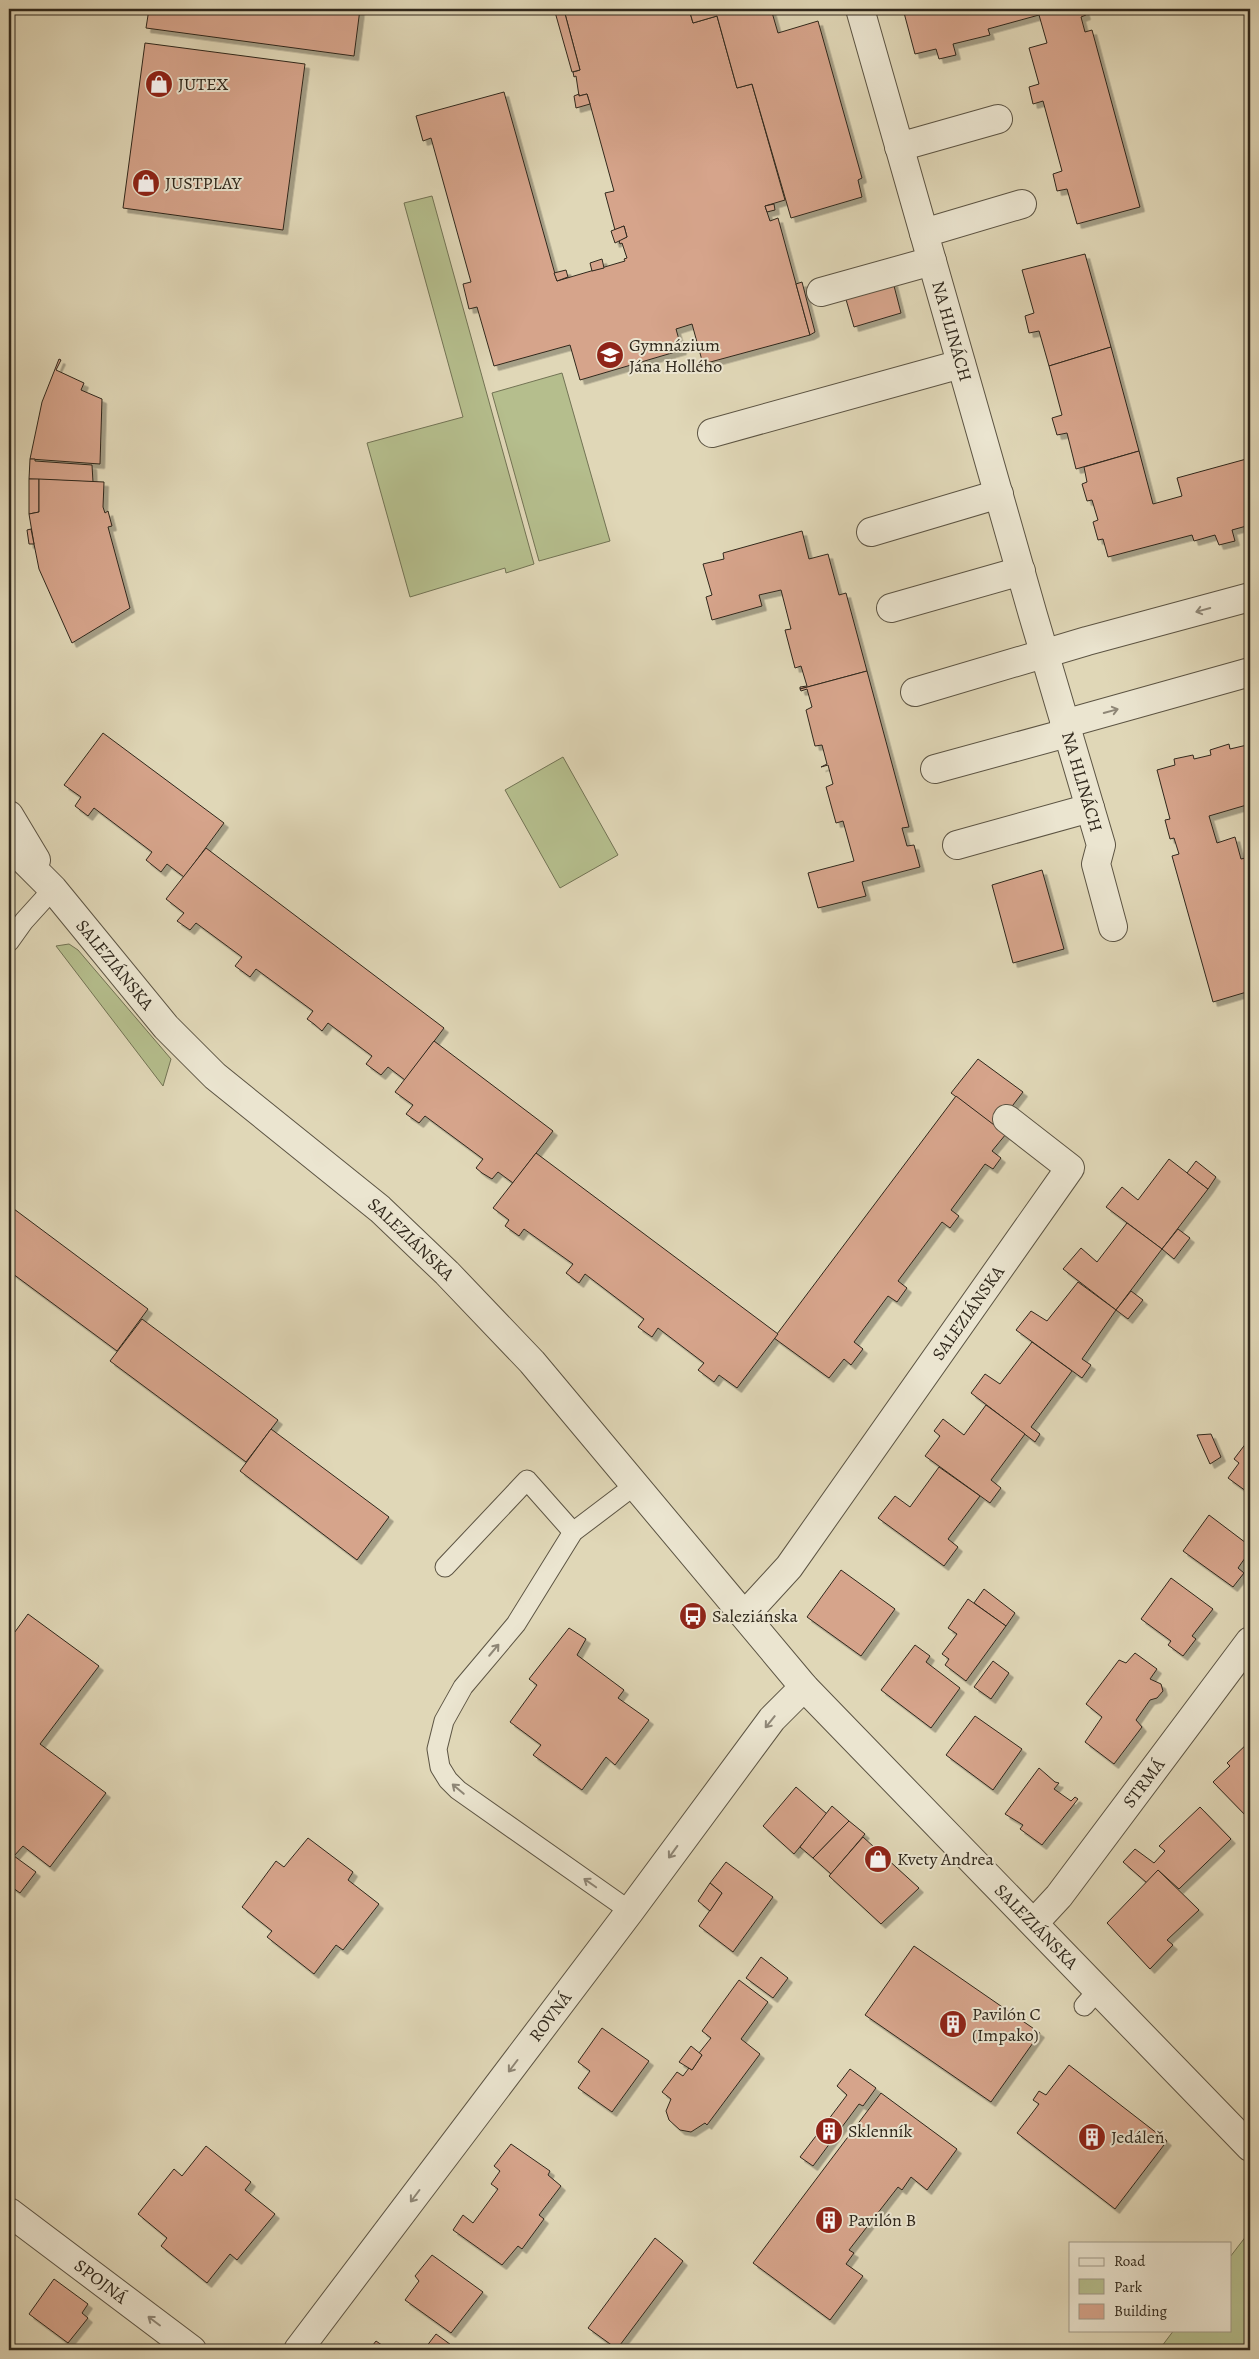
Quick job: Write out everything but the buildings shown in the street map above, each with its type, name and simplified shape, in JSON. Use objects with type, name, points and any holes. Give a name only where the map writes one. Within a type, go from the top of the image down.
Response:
[{"type":"street","name":"NA HLINÁCH","points":[[860,9],[1044,654],[1101,845],[1096,864],[1113,927]]},
{"type":"street","points":[[899,147],[998,119]]},
{"type":"street","points":[[924,233],[1022,204]]},
{"type":"street","points":[[821,292],[932,261]]},
{"type":"street","points":[[712,433],[961,364]]},
{"type":"street","points":[[871,532],[999,494]]},
{"type":"street","points":[[891,608],[1021,571]]},
{"type":"street","points":[[915,692],[1250,597]]},
{"type":"street","name":"NA HLINÁCH","points":[[1066,728],[1250,672]]},
{"type":"street","points":[[935,769],[1066,728]]},
{"type":"street","points":[[957,845],[1090,808]]},
{"type":"street","name":"SALEZIÁNSKA","points":[[9,815],[53,889]]},
{"type":"street","name":"SALEZIÁNSKA","points":[[9,845],[53,889],[166,1027],[215,1076],[380,1209],[447,1273],[532,1362],[804,1687],[1034,1923],[1092,1998],[1250,2147]]},
{"type":"street","name":"SALEZIÁNSKA","points":[[744,1615],[789,1567],[1070,1168],[1007,1119]]},
{"type":"street","name":"STRMÁ","points":[[1034,1923],[1059,1896],[1250,1641]]},
{"type":"street","name":"ROVNÁ","points":[[298,2350],[630,1911],[772,1719],[804,1687]]},
{"type":"street","name":"SPOJNÁ","points":[[9,2212],[192,2350]]},
{"type":"lane","points":[[9,942],[24,921],[53,889]]},
{"type":"lane","points":[[445,1567],[527,1480],[573,1532]]},
{"type":"lane","points":[[630,1911],[458,1790],[448,1780],[440,1767],[437,1749],[444,1721],[463,1687],[516,1624],[573,1532],[635,1485]]},
{"type":"green space","points":[[432,196],[534,564],[506,573],[505,568],[410,597],[367,443],[463,417],[404,203]]},
{"type":"green space","points":[[562,373],[610,541],[539,561],[492,393]]},
{"type":"green space","points":[[563,757],[618,855],[560,888],[505,790]]},
{"type":"green space","points":[[69,944],[78,950],[171,1059],[163,1086],[56,946]]},
{"type":"green space","points":[[1250,2231],[1250,2331],[1247,2350],[1159,2350],[1172,2332],[1232,2332],[1232,2254]]},
{"type":"place","name":"JUTEX","points":[[159,84]]},
{"type":"place","name":"JUSTPLAY","points":[[146,183]]},
{"type":"place","name":"Gymnázium Jána Hollého","points":[[610,355]]},
{"type":"place","name":"Saleziánska","points":[[693,1616]]},
{"type":"place","name":"Kvety Andrea","points":[[878,1859]]},
{"type":"place","name":"Pavilón C (Impako)","points":[[953,2024]]},
{"type":"place","name":"Sklenník","points":[[829,2131]]},
{"type":"place","name":"Jedáleň","points":[[1092,2137]]},
{"type":"place","name":"Pavilón B","points":[[829,2220]]}]
